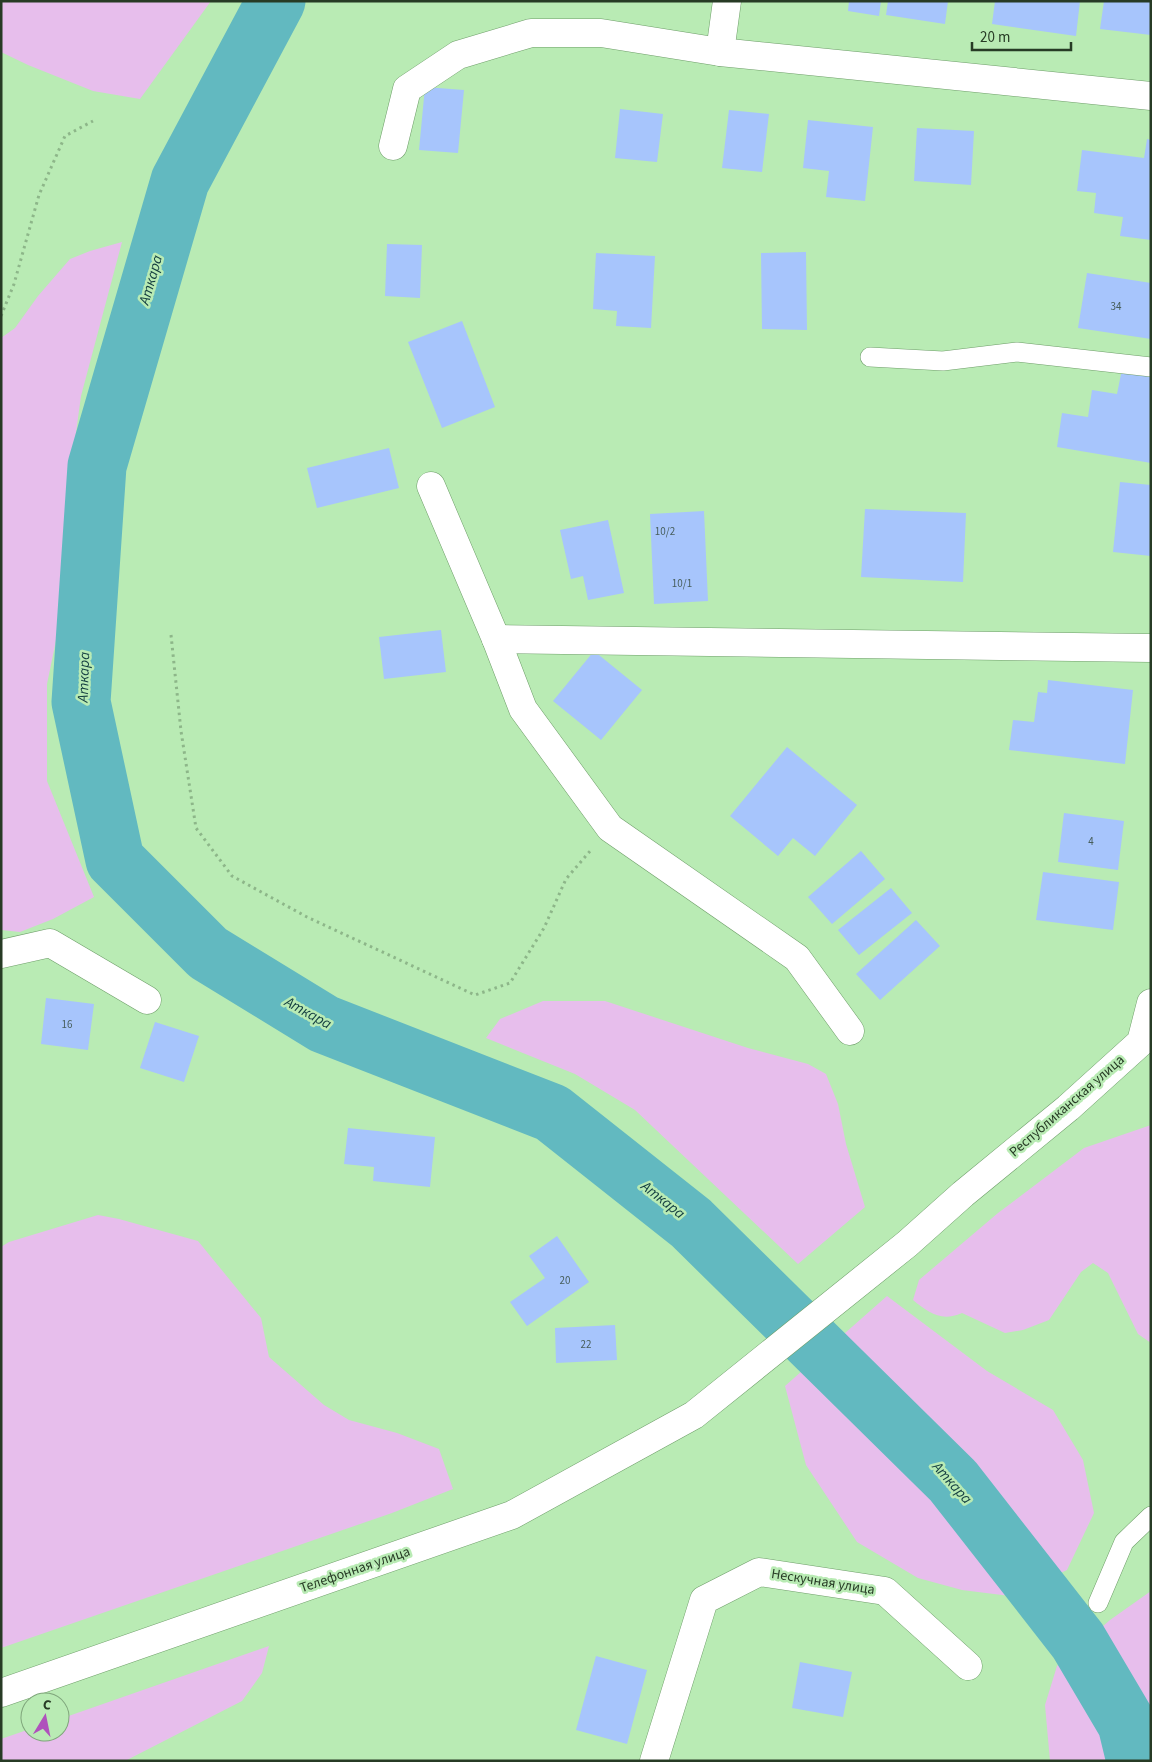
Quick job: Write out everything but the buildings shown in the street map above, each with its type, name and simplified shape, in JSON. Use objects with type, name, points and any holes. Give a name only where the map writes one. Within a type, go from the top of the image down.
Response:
[{"type":"street","points":[[720,52],[727,1]]},
{"type":"street","points":[[393,146],[407,89],[458,55],[531,33],[601,33],[720,52],[1151,96]]},
{"type":"street","points":[[431,486],[496,639],[523,709],[610,828],[798,958],[850,1031]]},
{"type":"street","points":[[496,639],[1151,648]]},
{"type":"street","points":[[1,954],[50,942],[147,1000]]},
{"type":"street","name":"Республиканская улица","points":[[694,1415],[907,1244],[963,1194],[1146,1043],[1151,1004]]},
{"type":"street","name":"Телефонная улица","points":[[1,1693],[512,1515],[694,1415]]},
{"type":"street","name":"Нескучная улица","points":[[654,1761],[704,1600],[759,1572],[885,1591],[968,1666]]},
{"type":"lane","points":[[870,358],[943,361],[1017,352],[1151,367]]},
{"type":"lane","points":[[1098,1603],[1124,1542],[1151,1516]]},
{"type":"path","points":[[1,316],[14,284],[39,195],[65,136],[93,121]]},
{"type":"path","points":[[171,635],[181,731],[196,828],[232,876],[307,917],[475,995],[510,983],[544,928],[566,879],[610,828]]},
{"type":"shaded area","points":[[1,1],[211,1],[140,99],[93,91],[1,52]]},
{"type":"shaded area","points":[[122,242],[81,396],[65,513],[61,616],[47,684],[47,781],[94,897],[53,919],[20,932],[1,930],[1,338],[15,328],[38,296],[70,259]]},
{"type":"shaded area","points":[[543,1001],[605,1001],[748,1048],[808,1064],[826,1074],[838,1104],[846,1144],[865,1207],[798,1264],[635,1110],[575,1074],[486,1038],[500,1019]]},
{"type":"shaded area","points":[[1151,1125],[1151,1343],[1138,1334],[1108,1273],[1093,1263],[1081,1272],[1049,1320],[1023,1330],[1005,1333],[962,1313],[948,1317],[936,1315],[924,1309],[913,1300],[919,1280],[998,1213],[1084,1148]]},
{"type":"shaded area","points":[[98,1215],[198,1241],[261,1318],[269,1357],[324,1405],[349,1420],[397,1433],[439,1449],[453,1489],[392,1513],[1,1648],[1,1247],[9,1242]]},
{"type":"shaded area","points":[[887,1296],[987,1371],[1053,1410],[1083,1460],[1094,1513],[1067,1570],[1010,1596],[962,1590],[918,1578],[857,1542],[806,1465],[785,1386]]},
{"type":"shaded area","points":[[1151,1591],[1151,1761],[1050,1761],[1045,1705],[1057,1666],[1110,1620]]},
{"type":"shaded area","points":[[269,1646],[262,1673],[242,1701],[125,1761],[1,1761],[1,1739],[20,1732],[20,1742],[70,1742],[70,1716]]},
{"type":"waterway","name":"Аткара","points":[[276,1],[180,181],[97,466],[81,702],[115,860],[208,953],[324,1024],[552,1113],[691,1223],[953,1481],[1078,1641],[1127,1724],[1136,1761]]}]
